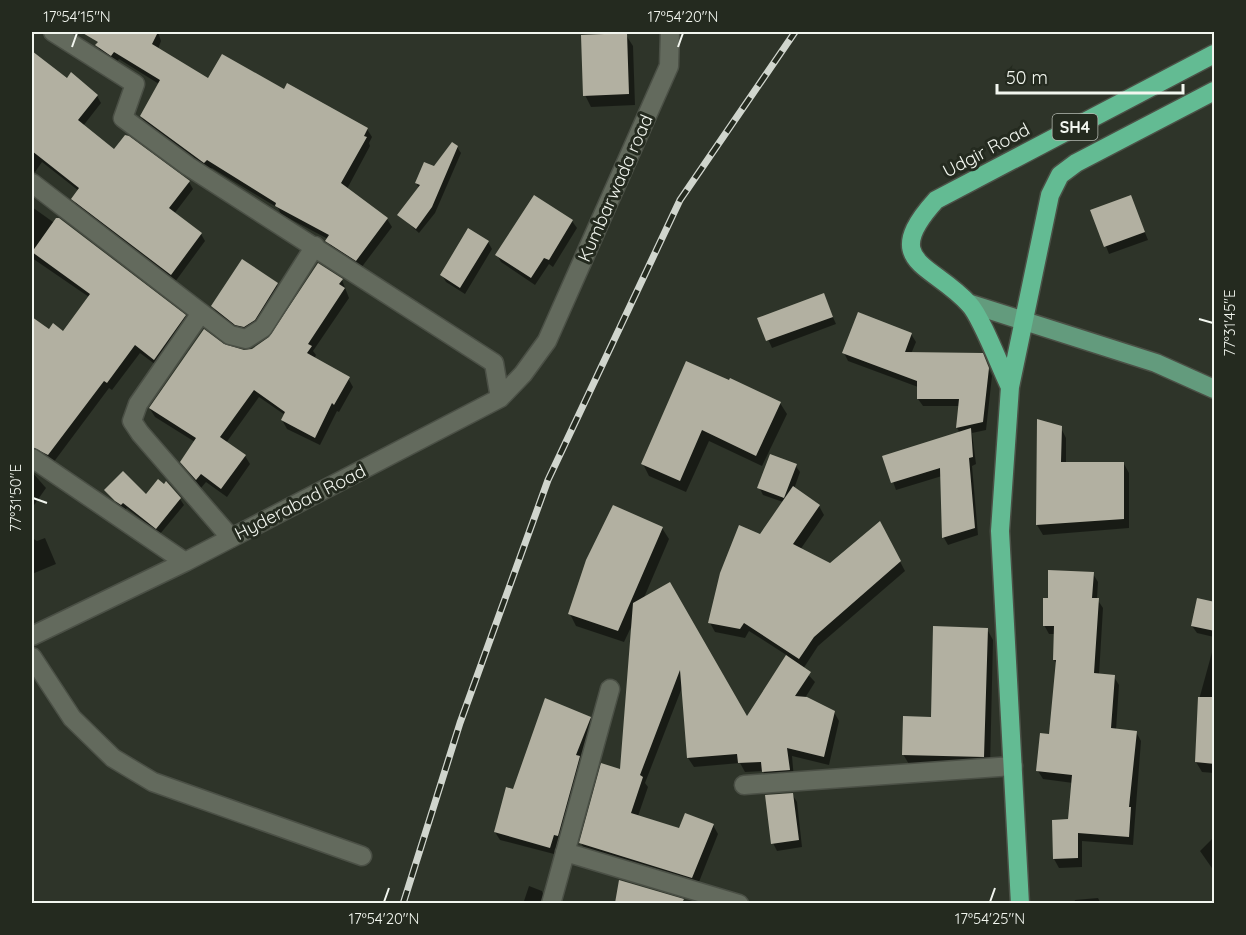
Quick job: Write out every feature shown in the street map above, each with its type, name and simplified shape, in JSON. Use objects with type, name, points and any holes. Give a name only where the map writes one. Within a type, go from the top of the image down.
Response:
[{"type":"highway","name":"Udgir Road","points":[[970,304],[920,265],[910,247],[915,225],[936,200],[1215,54]]},
{"type":"highway","name":"SH4","points":[[1025,324],[1034,263],[1050,195],[1060,175],[1076,163],[1215,91]]},
{"type":"highway","points":[[970,304],[1010,387]]},
{"type":"highway","points":[[1020,903],[1000,531],[1010,387],[1025,324]]},
{"type":"main road","points":[[970,304],[1025,324],[1156,363],[1210,388]]},
{"type":"street","points":[[52,32],[135,84],[123,118],[188,166],[494,363],[500,398]]},
{"type":"street","name":"Kumbarwada road","points":[[547,341],[669,66],[670,32]]},
{"type":"street","points":[[32,183],[230,335],[246,339],[263,328],[315,246]]},
{"type":"street","points":[[201,313],[138,404],[132,421],[140,434],[231,538]]},
{"type":"street","name":"Hyderabad Road","points":[[35,631],[185,562],[500,398],[523,374],[547,341]]},
{"type":"street","points":[[32,458],[185,562]]},
{"type":"street","points":[[32,657],[72,718],[113,758],[153,782],[362,856]]},
{"type":"street","points":[[551,903],[610,689]]},
{"type":"street","points":[[744,785],[1013,766]]},
{"type":"street","points":[[565,852],[739,903]]},
{"type":"building","points":[[81,32],[158,32],[152,44],[208,78],[222,54],[284,89],[287,83],[368,128],[364,136],[367,137],[341,183],[388,218],[356,261],[325,241],[329,235],[275,206],[276,203],[207,160],[204,163],[140,116],[160,80],[114,52],[111,56],[95,45],[98,42]]},
{"type":"building","points":[[627,33],[629,94],[583,96],[581,35]]},
{"type":"building","points":[[32,51],[67,78],[71,72],[98,95],[78,120],[114,149],[125,135],[129,136],[190,181],[169,208],[202,233],[171,275],[71,199],[79,188],[32,151]]},
{"type":"building","points":[[452,142],[458,146],[432,207],[416,229],[397,215],[420,185],[415,183],[424,162],[434,166]]},
{"type":"building","points":[[534,195],[573,220],[549,260],[544,258],[531,278],[495,255]]},
{"type":"building","points":[[1131,195],[1145,232],[1104,247],[1090,210]]},
{"type":"building","points":[[56,218],[186,315],[154,360],[135,345],[107,383],[104,381],[48,455],[32,447],[32,317],[49,329],[53,323],[63,331],[90,294],[32,252]]},
{"type":"building","points":[[468,228],[489,241],[460,288],[440,275]]},
{"type":"building","points":[[242,259],[278,283],[255,320],[244,327],[235,325],[211,306]]},
{"type":"building","points":[[318,263],[343,279],[339,284],[345,288],[308,344],[312,346],[307,353],[350,377],[334,405],[332,403],[315,438],[281,420],[285,412],[254,390],[220,437],[246,455],[221,489],[201,474],[196,480],[180,462],[196,438],[149,408],[204,329],[224,344],[244,350],[252,349],[269,337]]},
{"type":"building","points":[[824,293],[833,317],[766,341],[757,318]]},
{"type":"building","points":[[858,312],[912,333],[905,352],[983,353],[989,368],[983,422],[956,428],[959,399],[917,399],[917,381],[842,353]]},
{"type":"building","points":[[686,361],[729,380],[730,378],[781,402],[756,456],[702,430],[680,481],[641,464]]},
{"type":"building","points":[[1037,419],[1062,426],[1061,462],[1124,462],[1124,519],[1036,525]]},
{"type":"building","points":[[971,428],[973,457],[969,458],[975,528],[942,538],[940,468],[891,483],[882,456]]},
{"type":"building","points":[[770,454],[797,464],[784,498],[757,488]]},
{"type":"building","points":[[123,471],[146,494],[158,479],[164,484],[166,481],[181,498],[156,529],[123,503],[121,505],[115,501],[104,490]]},
{"type":"building","points":[[793,486],[820,505],[793,544],[830,563],[880,521],[901,561],[814,637],[799,659],[744,623],[740,629],[708,623],[720,573],[739,525],[760,534]]},
{"type":"building","points":[[613,505],[663,527],[618,631],[568,614],[586,560]]},
{"type":"building","points":[[1048,570],[1094,572],[1092,598],[1099,598],[1094,673],[1115,675],[1111,728],[1137,731],[1129,807],[1131,807],[1129,837],[1078,833],[1078,858],[1053,859],[1052,820],[1068,819],[1072,775],[1036,771],[1040,733],[1049,734],[1056,660],[1053,660],[1054,626],[1043,626],[1043,598],[1048,598]]},
{"type":"building","points":[[670,582],[747,716],[786,655],[811,672],[795,696],[807,697],[835,711],[824,757],[787,748],[790,770],[762,772],[761,762],[738,763],[737,754],[687,758],[680,670],[640,775],[643,777],[631,813],[679,828],[685,813],[714,824],[692,878],[579,843],[601,763],[620,769],[633,603]]},
{"type":"building","points":[[1197,598],[1215,602],[1215,631],[1191,626]]},
{"type":"building","points":[[933,626],[988,628],[984,757],[902,755],[903,716],[931,717]]},
{"type":"building","points":[[1198,697],[1215,697],[1215,764],[1195,762]]},
{"type":"building","points":[[545,698],[591,717],[576,755],[580,756],[558,836],[554,835],[550,848],[494,832],[506,787],[513,789]]},
{"type":"building","points":[[793,793],[799,840],[771,844],[765,795]]},
{"type":"building","points":[[619,880],[684,899],[682,903],[615,903]]},
{"type":"railway","points":[[403,904],[460,723],[548,480],[680,200],[795,32]]}]
